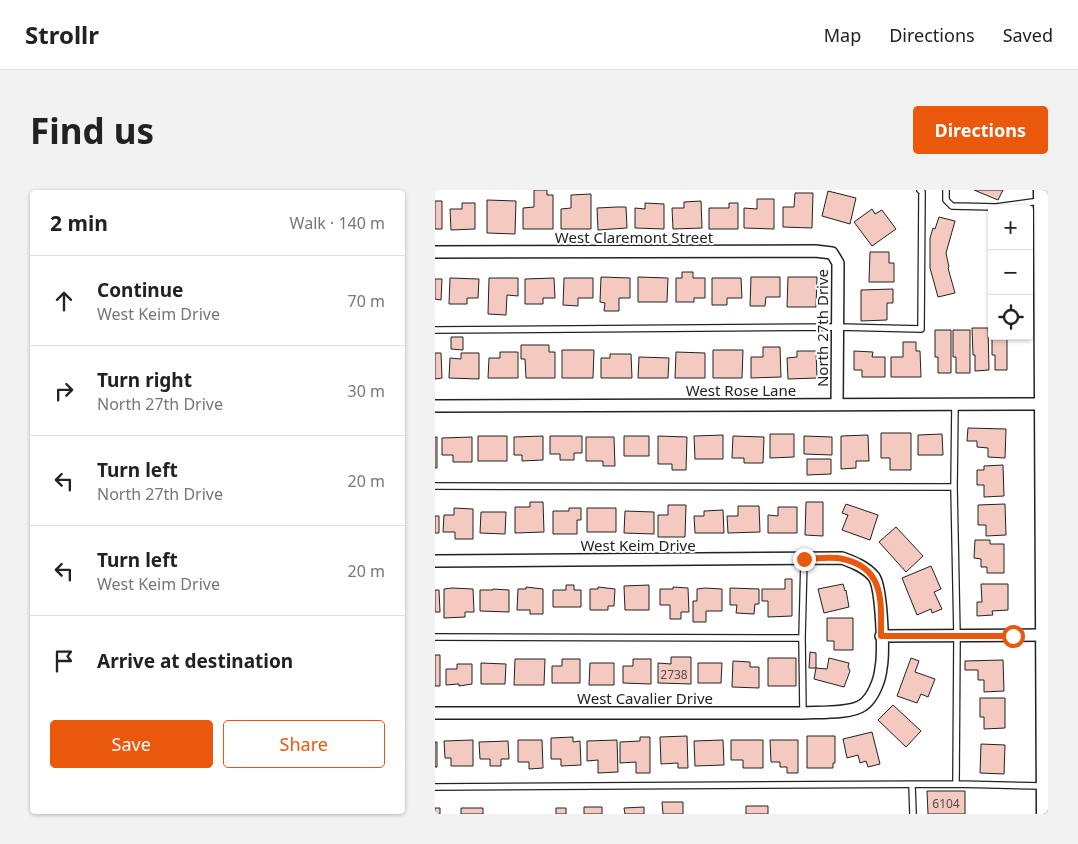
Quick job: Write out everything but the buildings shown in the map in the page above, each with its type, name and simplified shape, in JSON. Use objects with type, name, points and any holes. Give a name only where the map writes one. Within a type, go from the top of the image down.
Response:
[{"type":"main road","points":[[1043,204],[1045,814]]},
{"type":"street","name":"West Claremont Street","points":[[435,252],[815,251],[832,253]]},
{"type":"street","name":"North 27th Drive","points":[[832,253],[838,263],[837,405]]},
{"type":"street","name":"West Rose Lane","points":[[435,406],[1045,404]]},
{"type":"street","name":"West Keim Drive","points":[[435,561],[842,558],[857,564],[874,578],[881,600],[881,636]]},
{"type":"street","points":[[881,636],[1044,635]]},
{"type":"street","name":"West Cavalier Drive","points":[[435,713],[803,713],[855,708],[863,705],[873,692],[881,668],[881,636]]},
{"type":"lane","points":[[435,330],[921,328],[922,192],[920,190]]},
{"type":"lane","points":[[946,190],[946,200],[951,206],[996,207],[1043,204]]},
{"type":"lane","points":[[955,404],[956,784]]},
{"type":"lane","points":[[435,486],[954,487]]},
{"type":"lane","points":[[803,713],[804,559]]},
{"type":"lane","points":[[435,637],[802,638]]},
{"type":"lane","points":[[435,787],[912,785],[1046,780]]},
{"type":"lane","points":[[912,785],[913,814]]},
{"type":"route","points":[[804,559],[842,558],[868,571],[874,578],[881,600],[881,636],[1013,636]]}]
